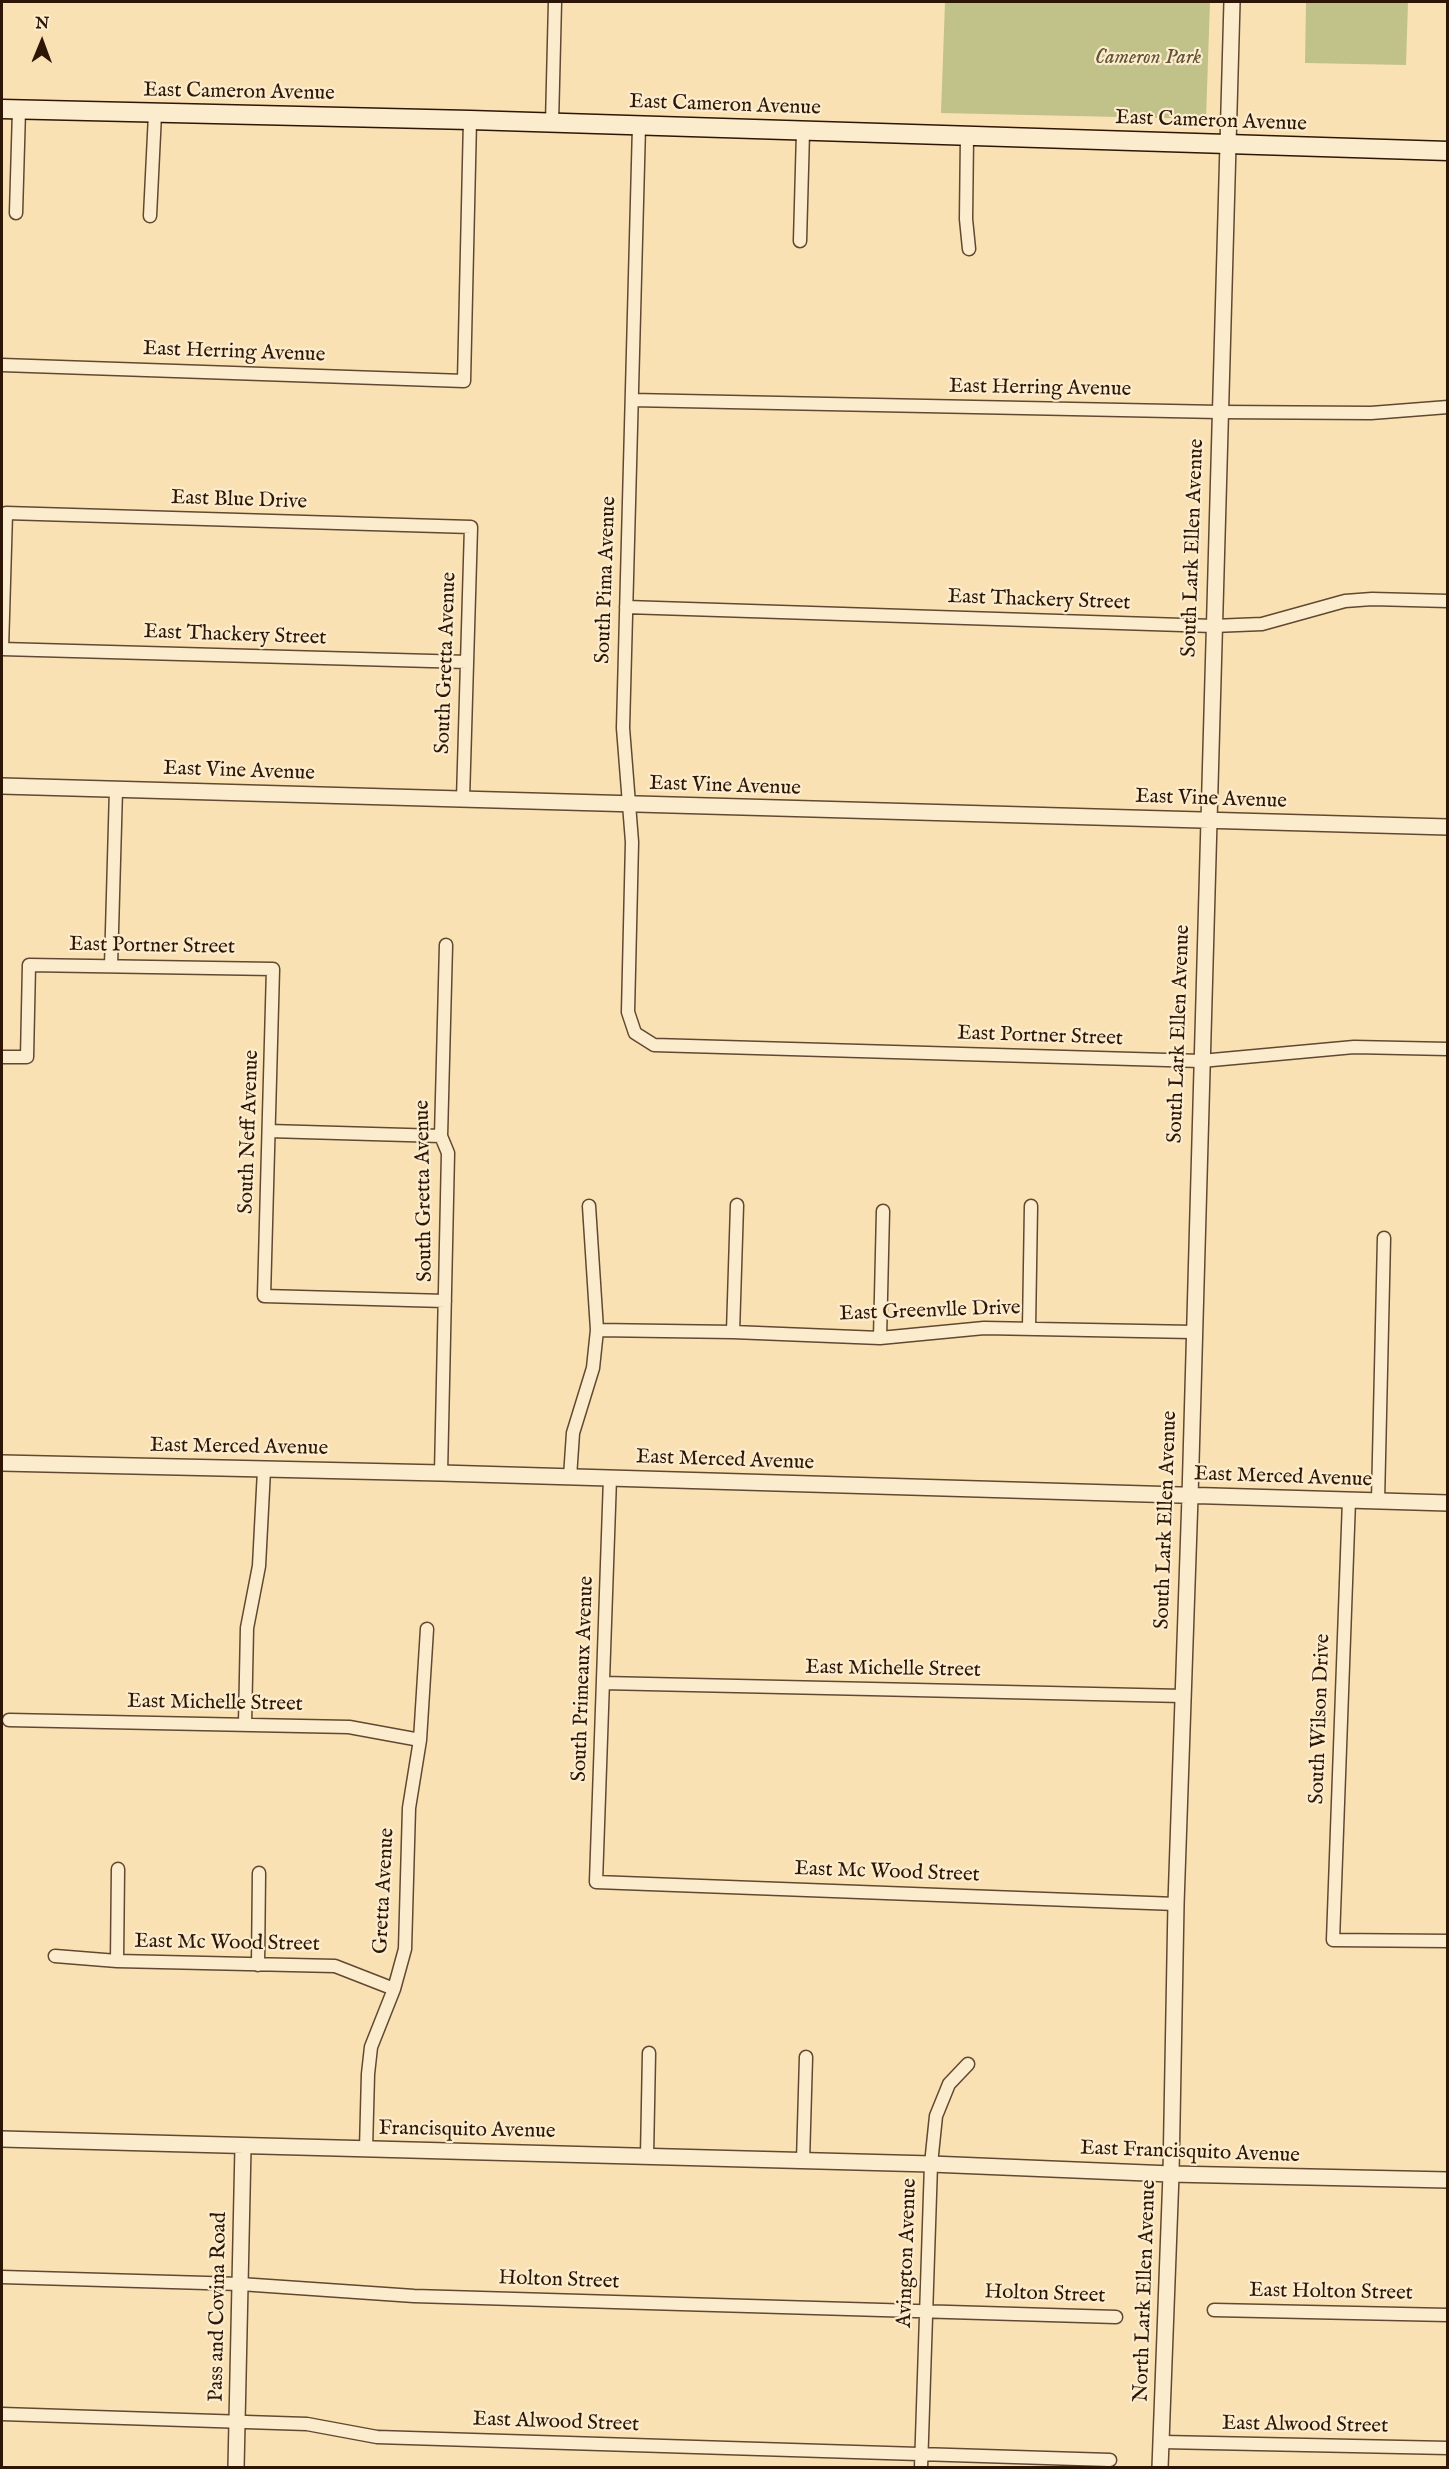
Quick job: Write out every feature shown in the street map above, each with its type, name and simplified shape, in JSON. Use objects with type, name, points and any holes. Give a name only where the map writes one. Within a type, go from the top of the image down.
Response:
[{"type":"main road","name":"East Cameron Avenue","points":[[10,109],[471,120],[1448,151]]},
{"type":"street","points":[[552,123],[555,2]]},
{"type":"street","name":"South Lark Ellen Avenue","points":[[1173,2068],[1232,2]]},
{"type":"street","points":[[10,109],[16,213]]},
{"type":"street","points":[[150,216],[155,114]]},
{"type":"street","name":"East Herring Avenue","points":[[2,365],[464,381],[471,120]]},
{"type":"street","name":"South Pima Avenue","points":[[635,1033],[628,1012],[632,842],[623,728],[639,126]]},
{"type":"street","points":[[800,241],[804,132]]},
{"type":"street","points":[[967,136],[966,219],[969,249]]},
{"type":"street","name":"East Herring Avenue","points":[[632,399],[1219,412],[1371,413],[1448,407]]},
{"type":"street","name":"East Blue Drive","points":[[2,649],[6,513],[471,527]]},
{"type":"street","name":"South Gretta Avenue","points":[[463,799],[471,527]]},
{"type":"street","name":"East Thackery Street","points":[[626,607],[1213,626],[1262,624],[1345,601],[1372,599],[1448,601]]},
{"type":"street","name":"East Thackery Street","points":[[2,649],[467,662]]},
{"type":"street","name":"East Vine Avenue","points":[[2,786],[1448,827]]},
{"type":"street","points":[[111,966],[116,789]]},
{"type":"street","name":"South Gretta Avenue","points":[[441,1473],[448,1153],[441,1136],[446,945]]},
{"type":"street","name":"East Portner Street","points":[[2,1057],[27,1057],[29,964],[273,969]]},
{"type":"street","name":"South Neff Avenue","points":[[273,969],[264,1296],[445,1301]]},
{"type":"street","name":"East Portner Street","points":[[635,1033],[654,1045],[1201,1061],[1354,1047],[1448,1049]]},
{"type":"street","points":[[270,1131],[441,1136]]},
{"type":"street","points":[[733,1332],[737,1205]]},
{"type":"street","points":[[570,1477],[573,1433],[593,1368],[597,1330],[589,1206]]},
{"type":"street","points":[[1029,1328],[1031,1206]]},
{"type":"street","points":[[880,1338],[884,1211]]},
{"type":"street","points":[[1378,1502],[1384,1238]]},
{"type":"street","name":"East Greenvlle Drive","points":[[597,1330],[733,1332],[880,1338],[984,1328],[1193,1332]]},
{"type":"street","name":"East Merced Avenue","points":[[2,1463],[441,1473],[1448,1503]]},
{"type":"street","points":[[245,1724],[247,1628],[259,1566],[264,1470]]},
{"type":"street","name":"South Primeaux Avenue","points":[[596,1882],[610,1478]]},
{"type":"street","name":"South Wilson Drive","points":[[1349,1500],[1333,1940],[1448,1941]]},
{"type":"street","points":[[420,1740],[427,1629]]},
{"type":"street","name":"East Michelle Street","points":[[603,1683],[1183,1696]]},
{"type":"street","name":"East Michelle Street","points":[[9,1720],[349,1727],[420,1740]]},
{"type":"street","name":"Gretta Avenue","points":[[366,2149],[371,2047],[394,1989],[405,1949],[409,1809],[420,1740]]},
{"type":"street","points":[[117,1961],[118,1869]]},
{"type":"street","points":[[258,1965],[260,1873]]},
{"type":"street","name":"East Mc Wood Street","points":[[596,1882],[1176,1904]]},
{"type":"street","name":"East Mc Wood Street","points":[[55,1956],[117,1961],[335,1966],[394,1989]]},
{"type":"street","points":[[647,2156],[649,2054]]},
{"type":"street","points":[[803,2161],[806,2057]]},
{"type":"street","name":"Avington Avenue","points":[[921,2468],[931,2164],[936,2116],[949,2084],[968,2064]]},
{"type":"street","name":"North Lark Ellen Avenue","points":[[1163,2442],[1173,2068]]},
{"type":"street","name":"Francisquito Avenue","points":[[2,2139],[931,2164]]},
{"type":"street","name":"Pass and Covina Road","points":[[237,2468],[243,2147]]},
{"type":"street","name":"East Francisquito Avenue","points":[[931,2164],[1171,2174],[1448,2180]]},
{"type":"street","name":"Holton Street","points":[[2,2277],[240,2284],[414,2296],[1116,2317]]},
{"type":"street","name":"East Holton Street","points":[[1214,2310],[1448,2315]]},
{"type":"street","name":"East Alwood Street","points":[[2,2414],[307,2424],[377,2437],[1110,2460]]},
{"type":"street","points":[[1160,2468],[1163,2442]]},
{"type":"street","name":"East Alwood Street","points":[[1163,2442],[1448,2448]]},
{"type":"green space","name":"Cameron Park","points":[[945,2],[1210,2],[1206,119],[941,113]]},
{"type":"green space","points":[[1306,2],[1408,2],[1406,65],[1305,63]]}]
